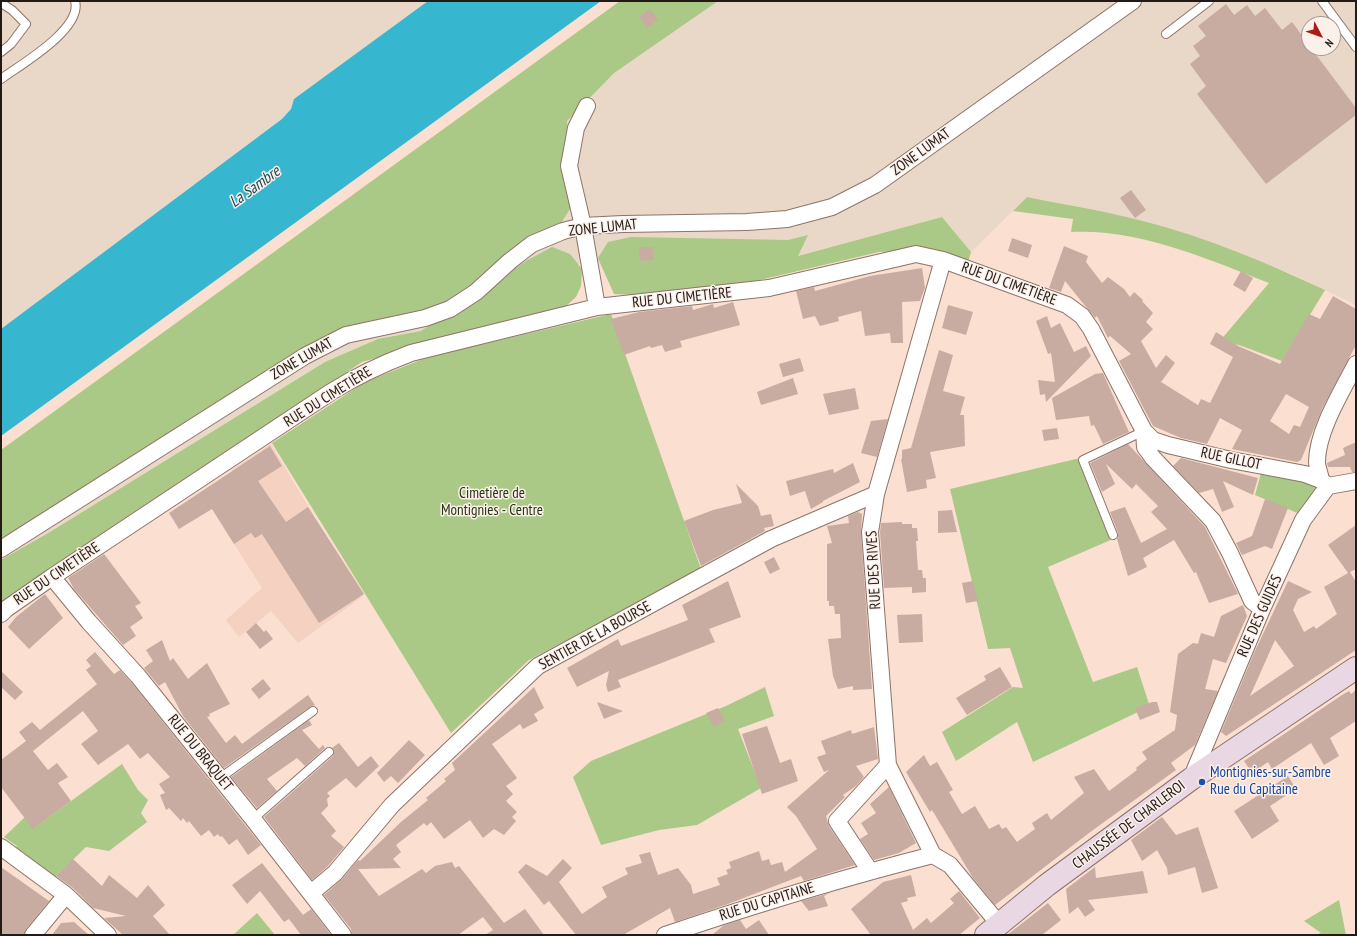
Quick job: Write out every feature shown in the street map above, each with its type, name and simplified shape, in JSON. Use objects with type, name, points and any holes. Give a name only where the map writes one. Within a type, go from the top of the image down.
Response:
[{"type":"main road","name":"CHAUSSÉE DE CHARLEROI","points":[[992,930],[1054,881],[1191,779],[1356,668]]},
{"type":"street","name":"ZONE LUMAT","points":[[1,548],[305,356],[346,335],[424,318],[450,309],[476,292],[510,261],[532,244],[547,236],[583,226],[786,219],[832,207],[875,185],[1133,1]]},
{"type":"street","points":[[587,106],[576,128],[569,166],[583,226],[597,307]]},
{"type":"street","name":"RUE DU CIMETIÈRE","points":[[1,614],[52,577],[361,373],[411,353],[597,307],[769,288],[916,254],[943,260],[1067,305],[1075,310],[1091,329],[1144,431],[1145,447],[1153,458],[1213,521],[1252,601],[1262,609]]},
{"type":"street","name":"RUE DES RIVES","points":[[933,855],[888,765],[870,532],[876,494],[943,260]]},
{"type":"street","points":[[1356,364],[1329,416],[1319,446],[1317,462],[1324,483],[1356,481]]},
{"type":"street","name":"RUE GILLOT","points":[[1144,431],[1153,440],[1168,445],[1231,460],[1305,474],[1324,483]]},
{"type":"street","name":"RUE DES GUIDES","points":[[1191,779],[1262,609],[1303,520],[1324,483]]},
{"type":"street","name":"SENTIER DE LA BOURSE","points":[[311,893],[335,872],[398,800],[538,666],[771,539],[876,494]]},
{"type":"street","name":"RUE DU BRAQUET","points":[[52,577],[89,622],[138,676],[253,819],[343,935]]},
{"type":"street","points":[[870,871],[837,820],[888,765]]},
{"type":"street","points":[[1,847],[66,895],[108,935]]},
{"type":"street","points":[[933,855],[950,865],[992,930]]},
{"type":"street","name":"RUE DU CAPITAINE","points":[[665,935],[762,902],[870,871],[933,855]]},
{"type":"street","points":[[33,935],[66,895]]},
{"type":"lane","points":[[1,79],[64,32],[74,16],[75,1]]},
{"type":"lane","points":[[1166,34],[1210,1]]},
{"type":"lane","points":[[1322,1],[1356,47]]},
{"type":"lane","points":[[1,2],[12,10],[26,24],[11,44],[1,52]]},
{"type":"lane","points":[[1113,535],[1083,460],[1144,431]]},
{"type":"lane","points":[[220,778],[313,711]]},
{"type":"lane","points":[[253,819],[329,752]]},
{"type":"shaded area","points":[[1,1],[428,1],[294,99],[291,109],[282,119],[1,329]]},
{"type":"shaded area","points":[[620,1],[1356,1],[1356,305],[1292,274],[1204,241],[1144,221],[1027,197],[971,252],[942,217],[797,256],[608,281],[597,258],[589,262],[564,267],[559,296],[325,362],[1,567],[1,456]]},
{"type":"shaded area","points":[[271,444],[362,597],[298,643],[271,611],[239,637],[226,620],[262,588],[234,544],[256,530],[239,483],[231,470]]},
{"type":"green space","points":[[620,1],[718,1],[614,73],[567,121],[572,206],[561,223],[459,297],[420,313],[369,325],[1,545],[1,450]]},
{"type":"green space","points":[[1027,197],[1114,214],[1167,227],[1236,251],[1325,290],[1282,361],[1239,345],[1219,342],[1269,283],[1197,255],[1146,240],[1096,232],[1071,232],[1073,219],[1013,211]]},
{"type":"green space","points":[[942,217],[971,252],[967,266],[930,250],[879,252],[687,297],[614,294],[598,258],[608,242],[631,237],[788,240],[808,235],[798,256]]},
{"type":"green space","points":[[552,247],[570,254],[582,269],[581,286],[576,297],[565,307],[469,331],[362,362],[1,603],[1,560],[50,532],[325,362],[378,339],[421,331],[526,261]]},
{"type":"green space","name":"Cimetière de Montignies - Centre","points":[[611,314],[701,569],[529,660],[451,733],[272,443],[365,382],[428,357]]},
{"type":"green space","points":[[1080,458],[1113,539],[1048,567],[1093,682],[1137,667],[1149,704],[1138,712],[1033,762],[1017,722],[956,761],[942,732],[1013,687],[1023,688],[1010,648],[988,649],[950,489]]},
{"type":"green space","points":[[1261,473],[1305,483],[1317,488],[1302,515],[1255,495]]},
{"type":"green space","points":[[765,687],[774,716],[738,729],[761,788],[697,825],[659,830],[601,845],[573,777],[591,761],[726,706]]},
{"type":"green space","points":[[122,764],[138,790],[148,800],[141,813],[147,822],[109,851],[86,847],[54,878],[10,854],[17,846],[4,837],[25,817],[34,828]]},
{"type":"green space","points":[[1339,900],[1346,935],[1315,935],[1321,933],[1304,921]]},
{"type":"green space","points":[[257,913],[275,935],[233,935]]},
{"type":"water","name":"La Sambre","points":[[428,1],[601,1],[1,436],[1,329],[282,119],[291,109],[294,99]]},
{"type":"building","points":[[1226,4],[1234,15],[1247,5],[1255,16],[1265,8],[1282,30],[1292,22],[1301,34],[1301,56],[1317,56],[1356,108],[1356,115],[1266,184],[1197,94],[1206,86],[1190,64],[1200,56],[1193,46],[1206,36],[1198,26]]},
{"type":"building","points":[[650,9],[658,20],[647,28],[639,17]]},
{"type":"building","points":[[1131,190],[1146,210],[1135,218],[1120,198]]},
{"type":"building","points":[[1012,238],[1032,245],[1028,258],[1008,251]]},
{"type":"building","points":[[1064,246],[1088,256],[1086,262],[1102,283],[1108,277],[1124,289],[1130,297],[1134,292],[1143,300],[1142,301],[1153,313],[1146,322],[1153,329],[1141,341],[1156,368],[1166,355],[1175,363],[1161,382],[1198,405],[1201,399],[1210,403],[1233,357],[1210,344],[1216,332],[1238,346],[1280,364],[1309,314],[1320,319],[1333,296],[1356,309],[1356,345],[1323,407],[1301,460],[1297,462],[1232,449],[1242,430],[1220,418],[1207,444],[1181,438],[1153,426],[1119,361],[1131,354],[1110,336],[1108,338],[1097,316],[1095,318],[1065,281],[1061,292],[1049,288]],"holes":[[[1286,394],[1309,407],[1300,427],[1294,425],[1289,434],[1270,421]]]},
{"type":"building","points":[[639,247],[653,247],[653,260],[640,261]]},
{"type":"building","points":[[922,268],[925,288],[920,301],[902,302],[903,343],[891,343],[890,333],[865,336],[861,311],[838,317],[839,321],[820,326],[815,316],[803,319],[796,291],[814,287],[815,291],[870,276]]},
{"type":"building","points":[[1241,271],[1253,278],[1245,292],[1233,285]]},
{"type":"building","points":[[733,302],[740,325],[680,341],[682,347],[665,352],[662,345],[651,348],[650,346],[624,355],[611,319],[639,312],[692,306],[693,310],[713,304],[714,308]]},
{"type":"building","points":[[948,305],[973,312],[966,335],[942,328]]},
{"type":"building","points":[[1047,316],[1051,328],[1060,323],[1074,352],[1086,346],[1091,356],[1046,402],[1045,394],[1040,395],[1038,380],[1055,382],[1051,353],[1048,354],[1036,321]]},
{"type":"building","points":[[939,350],[953,355],[943,391],[965,397],[960,415],[964,415],[965,446],[930,452],[936,478],[926,480],[927,488],[907,492],[901,459],[902,450],[911,448]]},
{"type":"building","points":[[800,358],[804,371],[783,377],[779,364]]},
{"type":"building","points":[[1103,373],[1129,432],[1103,444],[1094,425],[1091,426],[1089,416],[1056,420],[1052,398],[1095,374]]},
{"type":"building","points":[[793,378],[798,394],[761,405],[757,392]]},
{"type":"building","points":[[855,388],[859,409],[829,415],[823,394]]},
{"type":"building","points":[[888,419],[877,457],[861,453],[871,421]]},
{"type":"building","points":[[1057,428],[1059,439],[1044,441],[1042,430]]},
{"type":"building","points":[[1356,442],[1356,472],[1352,472],[1350,467],[1328,467],[1327,463],[1345,455],[1343,448]]},
{"type":"building","points":[[1128,444],[1205,527],[1238,594],[1209,603],[1196,572],[1194,573],[1174,540],[1143,558],[1147,567],[1128,576],[1117,539],[1118,533],[1110,512],[1125,507],[1141,543],[1167,529],[1151,512],[1158,506],[1136,484],[1132,489],[1106,464],[1115,484],[1102,492],[1090,463]]},
{"type":"building","points":[[270,446],[282,466],[258,481],[286,522],[308,507],[364,594],[319,623],[262,534],[255,538],[251,533],[234,544],[212,509],[179,529],[169,513]]},
{"type":"building","points":[[1181,458],[1258,478],[1253,495],[1223,481],[1234,507],[1222,512],[1213,489],[1199,493],[1173,466]]},
{"type":"building","points":[[853,463],[860,482],[823,501],[811,509],[805,491],[790,496],[786,481],[833,469],[834,473]]},
{"type":"building","points":[[736,484],[758,506],[761,516],[771,514],[774,526],[764,528],[765,531],[701,566],[684,521],[713,510],[742,503]]},
{"type":"building","points":[[1265,499],[1288,508],[1272,549],[1265,546],[1242,555],[1236,543],[1252,536]]},
{"type":"building","points":[[952,510],[957,532],[938,533],[938,511]]},
{"type":"building","points":[[858,512],[862,514],[861,533],[872,689],[853,690],[853,686],[838,689],[833,676],[828,639],[841,638],[840,614],[835,614],[834,606],[829,606],[829,601],[827,601],[827,544],[832,543],[827,526],[849,523],[848,516]]},
{"type":"building","points":[[902,522],[902,524],[912,524],[912,528],[917,528],[918,541],[916,541],[918,570],[922,570],[923,578],[926,578],[926,592],[912,593],[912,587],[884,588],[880,532],[881,523]]},
{"type":"building","points":[[1356,525],[1356,569],[1350,572],[1356,582],[1356,650],[1226,736],[1221,732],[1254,653],[1288,581],[1312,592],[1298,599],[1293,610],[1304,632],[1314,626],[1316,629],[1337,614],[1324,587],[1348,573],[1328,545]],"holes":[[[1275,640],[1294,666],[1250,696]]]},
{"type":"building","points":[[104,554],[141,603],[135,606],[143,618],[130,627],[136,636],[123,645],[74,589],[68,578]]},
{"type":"building","points":[[774,557],[780,569],[770,574],[764,562]]},
{"type":"building","points":[[728,581],[741,617],[709,629],[715,642],[618,680],[621,687],[608,692],[606,685],[609,671],[577,687],[567,668],[618,639],[621,646],[688,620],[682,605]]},
{"type":"building","points":[[973,581],[978,601],[966,603],[962,583]]},
{"type":"building","points":[[45,594],[63,618],[29,649],[8,627],[16,617]]},
{"type":"building","points":[[1243,605],[1247,616],[1226,663],[1213,659],[1205,689],[1218,691],[1195,745],[1171,763],[1176,770],[1089,833],[995,905],[973,878],[932,810],[930,812],[906,772],[924,755],[930,766],[937,762],[953,790],[949,792],[962,814],[975,806],[989,829],[999,824],[1002,829],[1006,827],[1017,842],[1035,829],[1032,823],[1047,813],[1051,820],[1084,793],[1074,777],[1094,769],[1109,791],[1137,770],[1136,768],[1147,759],[1142,752],[1175,730],[1177,715],[1170,712],[1178,654],[1193,643],[1198,644],[1201,633],[1214,637],[1221,616]]},
{"type":"building","points":[[922,614],[923,642],[899,643],[897,615]]},
{"type":"building","points":[[256,623],[264,632],[266,630],[273,639],[260,649],[246,632]]},
{"type":"building","points":[[162,640],[170,661],[173,658],[188,679],[207,663],[230,704],[209,714],[210,716],[207,717],[226,743],[235,735],[242,744],[308,695],[315,705],[310,707],[224,768],[183,716],[165,682],[159,686],[144,668],[153,661],[146,650]]},
{"type":"building","points":[[95,652],[114,674],[120,670],[131,682],[261,845],[248,855],[237,839],[229,845],[222,836],[220,837],[218,834],[214,837],[209,830],[201,836],[189,821],[187,823],[183,818],[181,821],[169,808],[166,810],[160,795],[165,793],[159,784],[170,777],[148,753],[140,759],[128,744],[98,765],[81,744],[98,731],[83,711],[33,751],[48,770],[57,763],[68,777],[58,783],[71,801],[33,829],[1,787],[1,760],[26,741],[19,732],[32,722],[40,730],[97,684],[86,670],[91,666],[86,660]]},
{"type":"building","points":[[1000,667],[1012,687],[967,715],[956,698],[986,680],[984,676]]},
{"type":"building","points":[[1,671],[23,692],[15,700],[1,687]]},
{"type":"building","points":[[263,679],[271,689],[259,699],[251,689]]},
{"type":"building","points":[[534,687],[544,708],[534,714],[538,721],[523,729],[520,724],[492,744],[517,778],[506,786],[513,794],[506,801],[517,812],[512,817],[516,821],[504,835],[494,829],[483,838],[470,820],[444,839],[431,822],[427,826],[424,823],[396,845],[401,852],[393,859],[401,868],[358,869],[379,896],[422,869],[426,873],[435,866],[452,862],[455,868],[459,866],[504,923],[525,909],[544,935],[485,935],[493,930],[483,917],[458,935],[352,935],[351,929],[324,895],[342,879],[358,860],[360,861],[401,822],[428,800],[426,798],[446,781],[444,779],[455,770],[452,763]]},
{"type":"building","points":[[1356,690],[1356,721],[1330,738],[1339,756],[1324,765],[1311,743],[1272,769],[1268,762],[1252,773],[1244,761],[1342,695],[1349,691],[1351,694]]},
{"type":"building","points":[[597,702],[623,711],[604,719]]},
{"type":"building","points":[[1152,702],[1157,702],[1160,712],[1140,720],[1135,708]]},
{"type":"building","points":[[718,708],[725,721],[714,727],[706,713]]},
{"type":"building","points":[[309,720],[312,725],[302,730],[319,749],[323,745],[325,748],[305,766],[297,758],[267,779],[277,791],[257,808],[231,777]]},
{"type":"building","points":[[767,726],[780,763],[791,759],[798,781],[762,794],[742,734]]},
{"type":"building","points":[[874,727],[878,759],[856,766],[864,777],[856,786],[843,795],[845,797],[826,816],[829,826],[855,865],[804,881],[801,876],[728,904],[675,922],[670,908],[623,935],[576,935],[549,901],[544,905],[518,872],[526,864],[547,876],[563,859],[572,868],[559,882],[582,914],[607,897],[602,887],[628,874],[625,868],[642,863],[639,855],[650,852],[658,875],[678,868],[691,885],[693,894],[720,885],[717,878],[728,874],[726,870],[731,868],[729,862],[759,851],[762,861],[769,859],[771,865],[782,862],[785,872],[817,849],[796,816],[787,807],[829,770],[824,772],[817,757],[826,754],[821,741],[851,730],[852,734]]},
{"type":"building","points":[[409,740],[425,755],[398,783],[391,776],[384,782],[377,773]]},
{"type":"building","points":[[339,743],[358,767],[371,756],[379,766],[356,788],[346,778],[327,793],[330,796],[327,799],[328,806],[321,813],[336,831],[331,836],[344,847],[328,866],[312,880],[264,817],[333,756],[334,751],[332,748]]},
{"type":"building","points":[[1288,776],[1296,789],[1270,806],[1279,821],[1252,839],[1234,811]]},
{"type":"building","points":[[889,787],[916,843],[899,853],[874,860],[860,839],[868,834],[861,823],[876,813],[870,804]]},
{"type":"building","points":[[1162,817],[1176,835],[1198,827],[1218,888],[1202,893],[1195,867],[1168,875],[1167,868],[1157,850],[1142,861],[1131,840]]},
{"type":"building","points":[[73,859],[102,886],[109,875],[137,898],[148,885],[165,905],[153,916],[170,935],[123,935],[104,918],[126,916],[93,908],[73,888],[56,876]]},
{"type":"building","points":[[262,863],[303,915],[311,909],[331,935],[301,935],[289,919],[284,922],[260,891],[247,904],[232,885]]},
{"type":"building","points":[[1,867],[49,901],[26,929],[24,935],[1,935]]},
{"type":"building","points":[[1095,867],[1096,878],[1143,871],[1148,893],[1088,900],[1095,910],[1085,917],[1078,907],[1069,914],[1066,889]]},
{"type":"building","points":[[911,875],[916,896],[907,898],[908,901],[901,903],[913,930],[927,918],[931,923],[954,903],[950,899],[959,891],[980,918],[959,935],[871,935],[851,909],[883,882]]},
{"type":"building","points":[[830,893],[824,896],[828,906],[809,911],[801,901]]},
{"type":"building","points":[[1048,903],[1061,920],[1042,935],[1007,935]]},
{"type":"building","points":[[740,920],[746,929],[759,920],[769,935],[712,935],[724,925]]},
{"type":"building","points":[[74,922],[89,935],[52,935],[61,923]]},
{"type":"place","name":"Montignies-sur-Sambre Rue du Capitaine","points":[[1202,782]]}]
